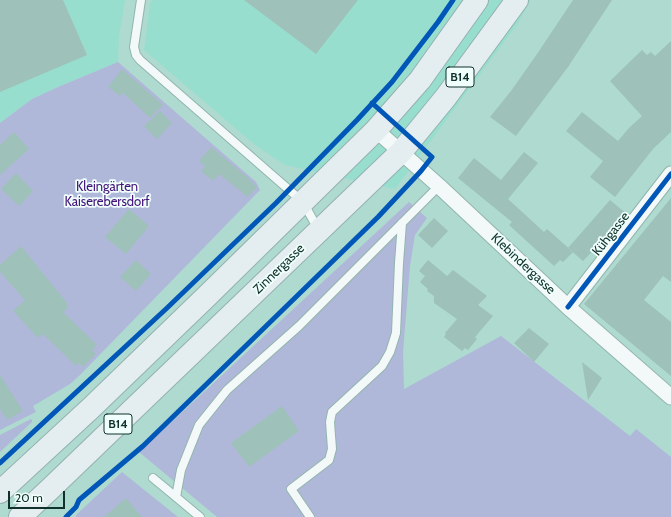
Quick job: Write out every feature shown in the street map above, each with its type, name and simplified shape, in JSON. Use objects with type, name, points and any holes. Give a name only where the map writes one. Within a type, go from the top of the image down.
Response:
[{"type":"main road","name":"B14","points":[[0,492],[97,402],[202,301],[376,130],[420,80],[477,0]]},
{"type":"main road","name":"Zinnergasse","points":[[20,517],[401,152],[446,97],[517,0]]},
{"type":"street","name":"Klebindergasse","points":[[376,130],[439,186],[568,307],[671,397]]},
{"type":"street","name":"Kühgasse","points":[[568,307],[671,174]]},
{"type":"lane","points":[[141,0],[134,47],[136,55],[145,65],[303,202],[319,230]]},
{"type":"lane","points":[[176,497],[181,470],[199,425],[227,390],[299,326],[439,186]]},
{"type":"lane","points":[[310,517],[291,489],[329,460],[332,450],[330,422],[332,412],[382,366],[390,352],[396,333],[398,263],[402,223]]},
{"type":"lane","points":[[153,478],[200,517]]},
{"type":"shaded area","points":[[0,0],[125,0],[119,36],[118,62],[32,99],[0,123]]},
{"type":"shaded area","points":[[153,0],[531,0],[518,23],[395,189],[285,165],[255,145],[144,50],[150,3]]},
{"type":"green space","name":"Kleingärten Kaiserebersdorf","points":[[118,62],[256,182],[260,190],[80,375],[70,384],[33,406],[36,412],[0,430],[0,123],[32,99]]},
{"type":"green space","points":[[409,202],[427,218],[415,235],[410,266],[403,352],[404,389],[501,336],[630,436],[636,429],[671,457],[671,517],[217,517],[139,452]]},
{"type":"green space","points":[[31,419],[32,422],[0,452],[0,435]]},
{"type":"green space","points":[[122,472],[178,517],[76,517],[76,515]]},
{"type":"building","points":[[0,0],[63,0],[87,55],[0,92]]},
{"type":"building","points":[[244,0],[358,0],[316,54]]},
{"type":"building","points":[[573,0],[612,0],[568,67],[516,136],[490,117],[511,91]]},
{"type":"building","points":[[671,41],[671,132],[653,149],[615,197],[590,177],[603,161],[566,131],[582,112],[618,141],[642,116],[610,81],[642,50],[647,55],[651,52],[655,56]]},
{"type":"building","points":[[122,69],[163,105],[150,118],[123,93],[120,96],[108,87]]},
{"type":"building","points":[[160,111],[172,123],[157,139],[144,126]]},
{"type":"building","points":[[14,132],[29,149],[0,175],[0,145]]},
{"type":"building","points":[[211,147],[257,187],[248,197],[219,174],[213,181],[201,171],[205,166],[199,161]]},
{"type":"building","points":[[524,152],[538,163],[508,199],[544,232],[547,229],[573,252],[563,262],[560,260],[554,266],[509,225],[512,222],[458,178],[474,158],[501,180]]},
{"type":"building","points":[[16,173],[33,191],[19,206],[1,189]]},
{"type":"building","points":[[671,198],[671,282],[663,276],[644,300],[671,322],[671,376],[584,304]]},
{"type":"building","points":[[610,200],[628,215],[583,261],[568,248]]},
{"type":"building","points":[[129,209],[149,226],[126,254],[105,237]]},
{"type":"building","points":[[434,218],[448,231],[432,248],[418,235]]},
{"type":"building","points":[[21,246],[67,303],[67,309],[63,312],[97,345],[92,350],[96,354],[83,367],[79,363],[76,366],[43,334],[38,338],[13,311],[25,300],[0,272],[0,265]]},
{"type":"building","points":[[136,260],[151,274],[136,291],[120,277]]},
{"type":"building","points":[[428,260],[447,276],[453,270],[487,296],[478,305],[493,316],[475,337],[477,339],[468,350],[465,348],[462,351],[444,337],[446,334],[445,333],[457,319],[434,303],[434,296],[427,291],[428,289],[420,282],[425,276],[419,271]]},
{"type":"building","points":[[529,328],[549,344],[534,362],[514,343]]},
{"type":"building","points":[[582,362],[602,378],[588,400]]},
{"type":"building","points":[[0,375],[23,411],[7,420],[0,409]]},
{"type":"building","points":[[282,406],[299,431],[249,467],[231,443]]},
{"type":"building","points":[[126,498],[142,517],[104,517]]},
{"type":"cycle path","points":[[0,463],[167,308],[276,203],[392,82],[453,0]]},
{"type":"cycle path","points":[[66,517],[76,507],[79,500],[143,446],[378,217],[432,157],[372,103]]},
{"type":"cycle path","points":[[568,307],[671,174]]}]
